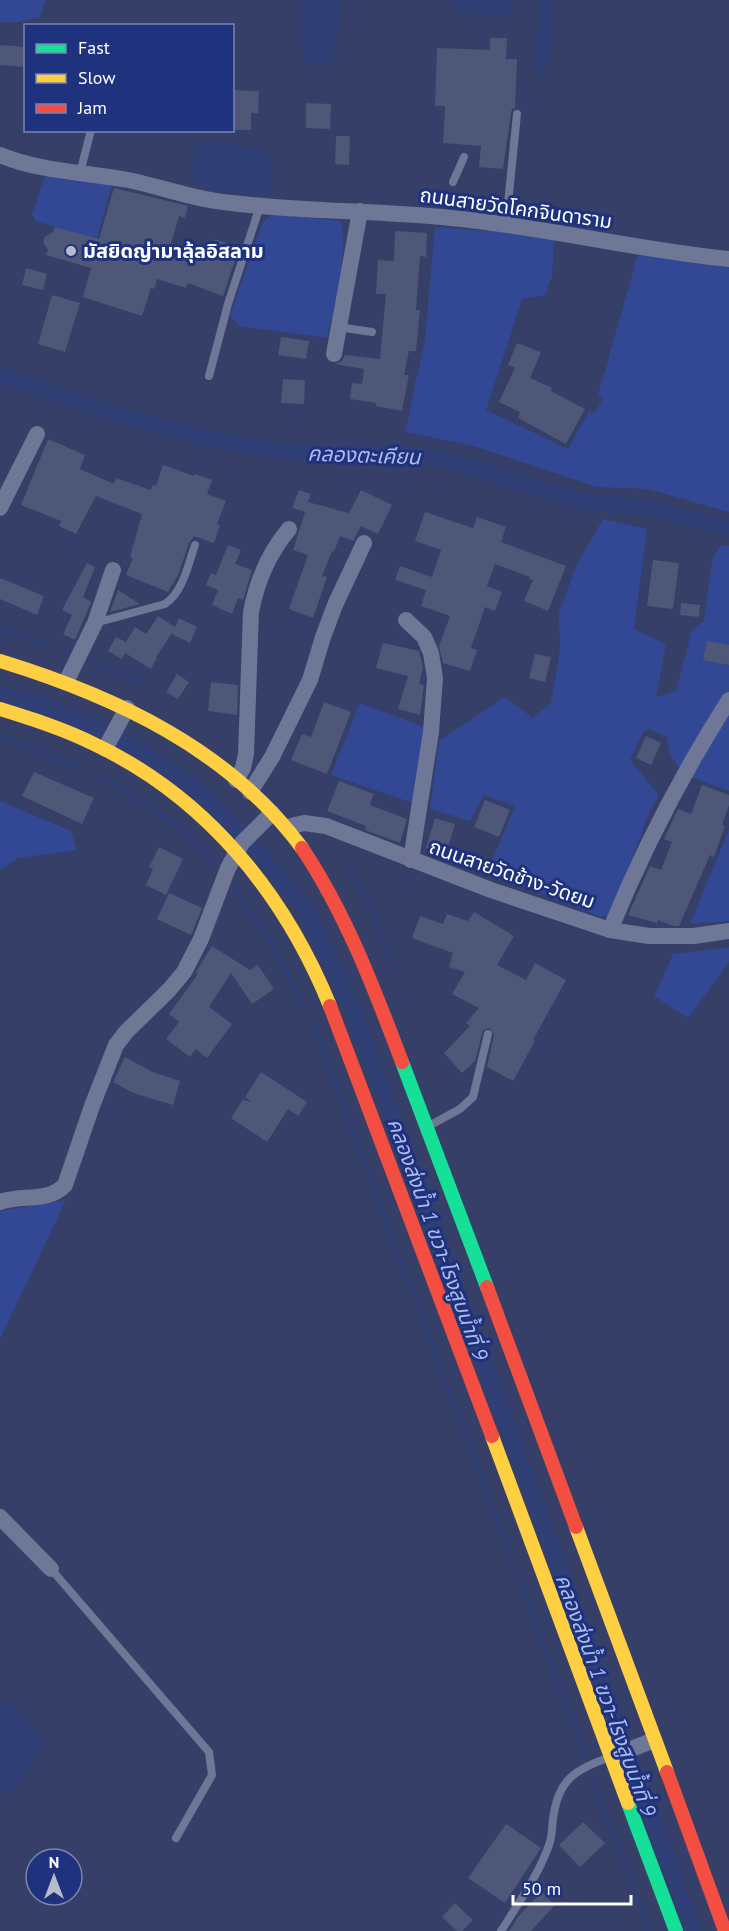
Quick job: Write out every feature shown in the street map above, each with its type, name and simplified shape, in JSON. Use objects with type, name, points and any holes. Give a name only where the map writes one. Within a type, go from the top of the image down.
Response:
[{"type":"main road","points":[[0,661],[66,682],[123,715],[151,720],[192,746],[236,780],[287,827],[314,867],[356,944],[725,1931]]},
{"type":"main road","points":[[0,709],[108,745],[192,807],[239,847],[291,925],[312,963],[365,1096],[615,1755],[676,1931]]},
{"type":"street","name":"ถนนสายวัดโคกจินดาราม","points":[[0,155],[35,167],[129,180],[214,201],[260,206],[360,210],[506,224],[686,255],[729,259]]},
{"type":"street","points":[[334,354],[360,210]]},
{"type":"street","points":[[0,508],[37,434]]},
{"type":"street","points":[[236,780],[243,768],[246,754],[251,612],[255,592],[267,560],[289,528]]},
{"type":"street","points":[[250,792],[272,757],[310,680],[322,637],[364,543]]},
{"type":"street","points":[[66,682],[95,623],[113,570]]},
{"type":"street","points":[[406,620],[424,637],[431,653],[435,678],[431,732],[411,860]]},
{"type":"street","points":[[610,930],[663,811],[729,700]]},
{"type":"street","points":[[108,745],[123,715]]},
{"type":"street","points":[[0,1202],[44,1196],[58,1192],[65,1185],[116,1045],[184,972],[201,939],[228,868],[239,847],[272,813]]},
{"type":"street","name":"ถนนสายวัดช้าง-วัดยม","points":[[287,827],[304,823],[326,826],[411,860],[610,930],[649,936],[694,936],[729,931]]},
{"type":"street","points":[[0,1517],[51,1569]]},
{"type":"street","points":[[615,1755],[654,1740]]},
{"type":"lane","points":[[506,224],[517,114]]},
{"type":"lane","points":[[80,173],[90,132]]},
{"type":"lane","points":[[453,182],[464,157]]},
{"type":"lane","points":[[210,376],[228,304],[260,206]]},
{"type":"lane","points":[[338,327],[372,332]]},
{"type":"lane","points":[[95,623],[165,604],[172,599],[183,579],[195,545]]},
{"type":"lane","points":[[426,1127],[460,1109],[472,1097],[488,1034]]},
{"type":"lane","points":[[51,1569],[209,1752],[212,1775],[176,1838]]},
{"type":"lane","points":[[501,1931],[537,1870],[551,1841],[557,1796],[568,1779],[584,1767],[615,1755]]},
{"type":"shaded area","points":[[0,0],[46,0],[40,17],[20,22],[0,22]]},
{"type":"shaded area","points":[[301,0],[339,0],[340,25],[333,59],[327,63],[306,63],[301,58]]},
{"type":"shaded area","points":[[453,0],[514,0],[513,9],[507,16],[458,12]]},
{"type":"shaded area","points":[[540,0],[552,0],[549,62],[543,75],[538,75],[536,62]]},
{"type":"shaded area","points":[[205,141],[237,144],[268,154],[273,164],[272,190],[261,197],[198,188],[189,177],[194,147]]},
{"type":"shaded area","points":[[45,175],[112,183],[97,239],[36,221],[32,215]]},
{"type":"shaded area","points":[[273,214],[341,221],[342,264],[327,338],[239,326],[230,315],[263,222]]},
{"type":"shaded area","points":[[435,227],[504,232],[554,240],[552,276],[545,295],[522,299],[486,410],[568,449],[589,411],[595,413],[603,398],[598,395],[638,254],[729,266],[729,512],[648,489],[597,487],[474,446],[405,432],[425,339]]},
{"type":"shaded area","points":[[603,519],[647,529],[634,629],[666,644],[656,697],[676,691],[692,630],[704,621],[712,560],[721,545],[729,546],[729,791],[686,775],[670,756],[667,737],[650,729],[643,732],[630,760],[659,795],[651,808],[612,914],[601,917],[487,873],[515,806],[484,795],[470,821],[430,809],[439,741],[505,697],[533,718],[551,703],[560,649],[559,613],[576,566]]},
{"type":"shaded area","points":[[360,703],[427,728],[416,804],[331,775]]},
{"type":"shaded area","points":[[0,801],[71,831],[77,850],[18,858],[0,870]]},
{"type":"shaded area","points":[[729,830],[729,921],[690,924]]},
{"type":"shaded area","points":[[729,947],[729,962],[688,1018],[654,996],[673,954]]},
{"type":"shaded area","points":[[66,1200],[0,1339],[0,1211]]},
{"type":"shaded area","points":[[9,1702],[43,1735],[44,1748],[10,1792],[0,1792],[0,1706]]},
{"type":"building","points":[[490,38],[507,38],[506,59],[517,59],[515,108],[511,113],[503,169],[479,167],[481,146],[443,143],[445,106],[435,106],[437,48],[490,50]]},
{"type":"building","points":[[0,45],[24,47],[24,67],[0,65]]},
{"type":"building","points":[[234,90],[259,91],[258,113],[251,113],[251,130],[234,130]]},
{"type":"building","points":[[306,103],[331,104],[330,129],[306,128]]},
{"type":"building","points":[[336,136],[350,136],[349,165],[335,164]]},
{"type":"building","points":[[114,188],[188,206],[185,218],[179,216],[171,243],[209,256],[215,239],[239,248],[223,296],[188,283],[186,288],[157,279],[154,289],[151,288],[142,316],[83,297],[91,268],[46,255],[48,250],[43,242],[55,227],[99,239]]},
{"type":"building","points":[[395,231],[427,233],[426,257],[420,256],[416,310],[420,310],[416,351],[409,351],[404,375],[409,375],[402,411],[376,406],[376,403],[350,399],[352,383],[362,384],[364,369],[335,364],[342,361],[345,355],[380,359],[386,294],[376,294],[378,260],[394,261]]},
{"type":"building","points":[[26,268],[47,274],[43,290],[22,285]]},
{"type":"building","points":[[52,295],[80,303],[65,352],[38,344]]},
{"type":"building","points":[[281,337],[309,341],[306,359],[278,355]]},
{"type":"building","points":[[517,343],[541,352],[530,378],[552,388],[551,391],[585,409],[566,444],[518,418],[520,412],[499,402],[515,368],[508,365]]},
{"type":"building","points":[[283,379],[305,380],[304,404],[281,403]]},
{"type":"building","points":[[48,439],[85,455],[80,469],[114,484],[116,478],[151,490],[152,485],[156,486],[163,465],[212,480],[207,494],[226,501],[217,524],[220,525],[214,543],[194,536],[189,543],[178,575],[168,592],[126,575],[133,558],[130,557],[142,514],[96,496],[76,534],[59,526],[61,521],[21,505]]},
{"type":"building","points":[[299,490],[311,494],[308,502],[349,513],[361,490],[392,505],[378,534],[361,526],[353,541],[340,536],[322,576],[327,577],[313,618],[289,609],[308,555],[293,550],[305,512],[292,508]]},
{"type":"building","points":[[425,512],[473,528],[477,517],[506,527],[501,542],[566,566],[548,611],[524,601],[533,580],[529,579],[530,577],[495,564],[487,586],[502,592],[495,611],[485,607],[471,648],[477,650],[470,671],[443,663],[439,646],[450,616],[421,606],[426,590],[395,580],[400,566],[432,577],[441,550],[415,541]]},
{"type":"building","points":[[228,545],[241,550],[235,564],[252,570],[243,600],[238,598],[232,614],[212,605],[218,590],[206,585],[211,573],[216,575]]},
{"type":"building","points":[[653,560],[679,563],[673,609],[647,606]]},
{"type":"building","points":[[87,563],[95,567],[83,597],[91,602],[75,640],[63,634],[72,615],[62,610]]},
{"type":"building","points":[[0,578],[44,596],[37,615],[0,599]]},
{"type":"building","points":[[118,590],[140,604],[110,612]]},
{"type":"building","points":[[681,603],[700,605],[699,617],[680,615]]},
{"type":"building","points":[[158,616],[175,627],[179,618],[197,627],[190,643],[172,634],[174,630],[151,669],[125,653],[122,659],[108,651],[116,637],[126,642],[135,627],[146,634]]},
{"type":"building","points":[[707,641],[729,645],[729,665],[703,660]]},
{"type":"building","points":[[383,643],[419,651],[423,667],[419,684],[424,685],[420,715],[398,709],[408,676],[376,668]]},
{"type":"building","points":[[535,654],[551,657],[545,682],[529,678]]},
{"type":"building","points":[[177,674],[189,682],[178,699],[166,692]]},
{"type":"building","points":[[211,682],[238,685],[237,715],[208,711]]},
{"type":"building","points":[[324,702],[351,712],[327,774],[291,760],[302,734],[311,737]]},
{"type":"building","points":[[646,736],[661,743],[651,765],[636,758]]},
{"type":"building","points":[[34,772],[94,798],[82,824],[22,796]]},
{"type":"building","points":[[339,781],[374,794],[370,805],[407,819],[400,843],[365,830],[366,826],[327,811]]},
{"type":"building","points":[[702,785],[729,795],[729,805],[722,825],[725,826],[714,857],[710,855],[679,926],[628,915],[650,866],[661,870],[672,842],[664,839],[678,809],[691,814]]},
{"type":"building","points":[[485,800],[510,810],[499,837],[474,827]]},
{"type":"building","points":[[435,818],[455,824],[446,854],[426,848]]},
{"type":"building","points":[[159,847],[183,859],[166,895],[146,885],[153,869],[149,867]]},
{"type":"building","points":[[169,893],[202,908],[191,935],[157,919]]},
{"type":"building","points":[[474,912],[514,936],[497,965],[526,980],[535,963],[566,980],[513,1081],[487,1067],[494,1035],[490,1028],[483,1030],[475,1061],[462,1073],[444,1053],[470,1026],[466,1023],[479,1008],[452,994],[465,972],[449,967],[453,953],[412,938],[420,916],[443,924],[447,914],[468,921]]},
{"type":"building","points":[[212,946],[250,970],[258,965],[274,989],[252,1004],[231,973],[209,1007],[232,1024],[207,1058],[196,1049],[190,1057],[166,1039],[179,1022],[169,1014],[198,974],[196,972]]},
{"type":"building","points":[[125,1057],[153,1072],[180,1081],[173,1105],[133,1093],[113,1082]]},
{"type":"building","points":[[261,1072],[307,1102],[298,1116],[288,1109],[267,1142],[231,1118],[243,1100],[252,1102],[245,1097]]},
{"type":"building","points":[[583,1822],[605,1843],[580,1867],[559,1845]]},
{"type":"building","points":[[506,1824],[541,1848],[505,1903],[468,1878]]},
{"type":"building","points":[[541,1892],[555,1905],[531,1931],[509,1931],[518,1917]]},
{"type":"building","points":[[455,1903],[473,1920],[462,1931],[457,1931],[442,1917]]},
{"type":"waterway","name":"คลองตะเคียน","points":[[0,375],[97,408],[201,438],[290,452],[409,455],[443,459],[579,501],[653,509],[729,529]]},
{"type":"waterway","points":[[0,630],[12,634]]},
{"type":"waterway","points":[[24,637],[47,644]]},
{"type":"waterway","points":[[61,649],[74,653]]},
{"type":"waterway","points":[[86,658],[140,682]]},
{"type":"waterway","name":"คลองส่งน้ำ 1 ขวา-โรงสูบน้ำที่ 9","points":[[0,694],[56,710],[135,747],[203,794],[256,849],[304,907],[352,1007],[694,1931]]},
{"type":"waterway","points":[[0,736],[83,769]]},
{"type":"waterway","points":[[102,777],[181,828],[219,865]]},
{"type":"waterway","points":[[349,870],[368,902],[395,966]]},
{"type":"waterway","points":[[231,883],[272,945],[304,1006]]},
{"type":"waterway","points":[[312,1021],[512,1560]]},
{"type":"waterway","points":[[519,1577],[585,1757]]},
{"type":"waterway","points":[[593,1780],[649,1931]]},
{"type":"traffic: fast","points":[[402,1062],[487,1287]]},
{"type":"traffic: fast","points":[[628,1803],[676,1931]]},
{"type":"traffic: slow","points":[[0,661],[85,691],[126,709],[166,731],[204,755],[240,782],[273,813],[302,848]]},
{"type":"traffic: slow","points":[[0,709],[94,744],[134,766],[172,791],[206,820],[237,852],[265,887],[311,964],[330,1006]]},
{"type":"traffic: slow","points":[[492,1436],[628,1803]]},
{"type":"traffic: slow","points":[[576,1527],[667,1772]]},
{"type":"traffic: jam","points":[[302,848],[346,925],[402,1062]]},
{"type":"traffic: jam","points":[[330,1006],[492,1436]]},
{"type":"traffic: jam","points":[[487,1287],[576,1527]]},
{"type":"traffic: jam","points":[[667,1772],[725,1931]]},
{"type":"place","name":"มัสยิดญ่ามาลุ้ลอิสลาม","points":[[71,251]]}]
